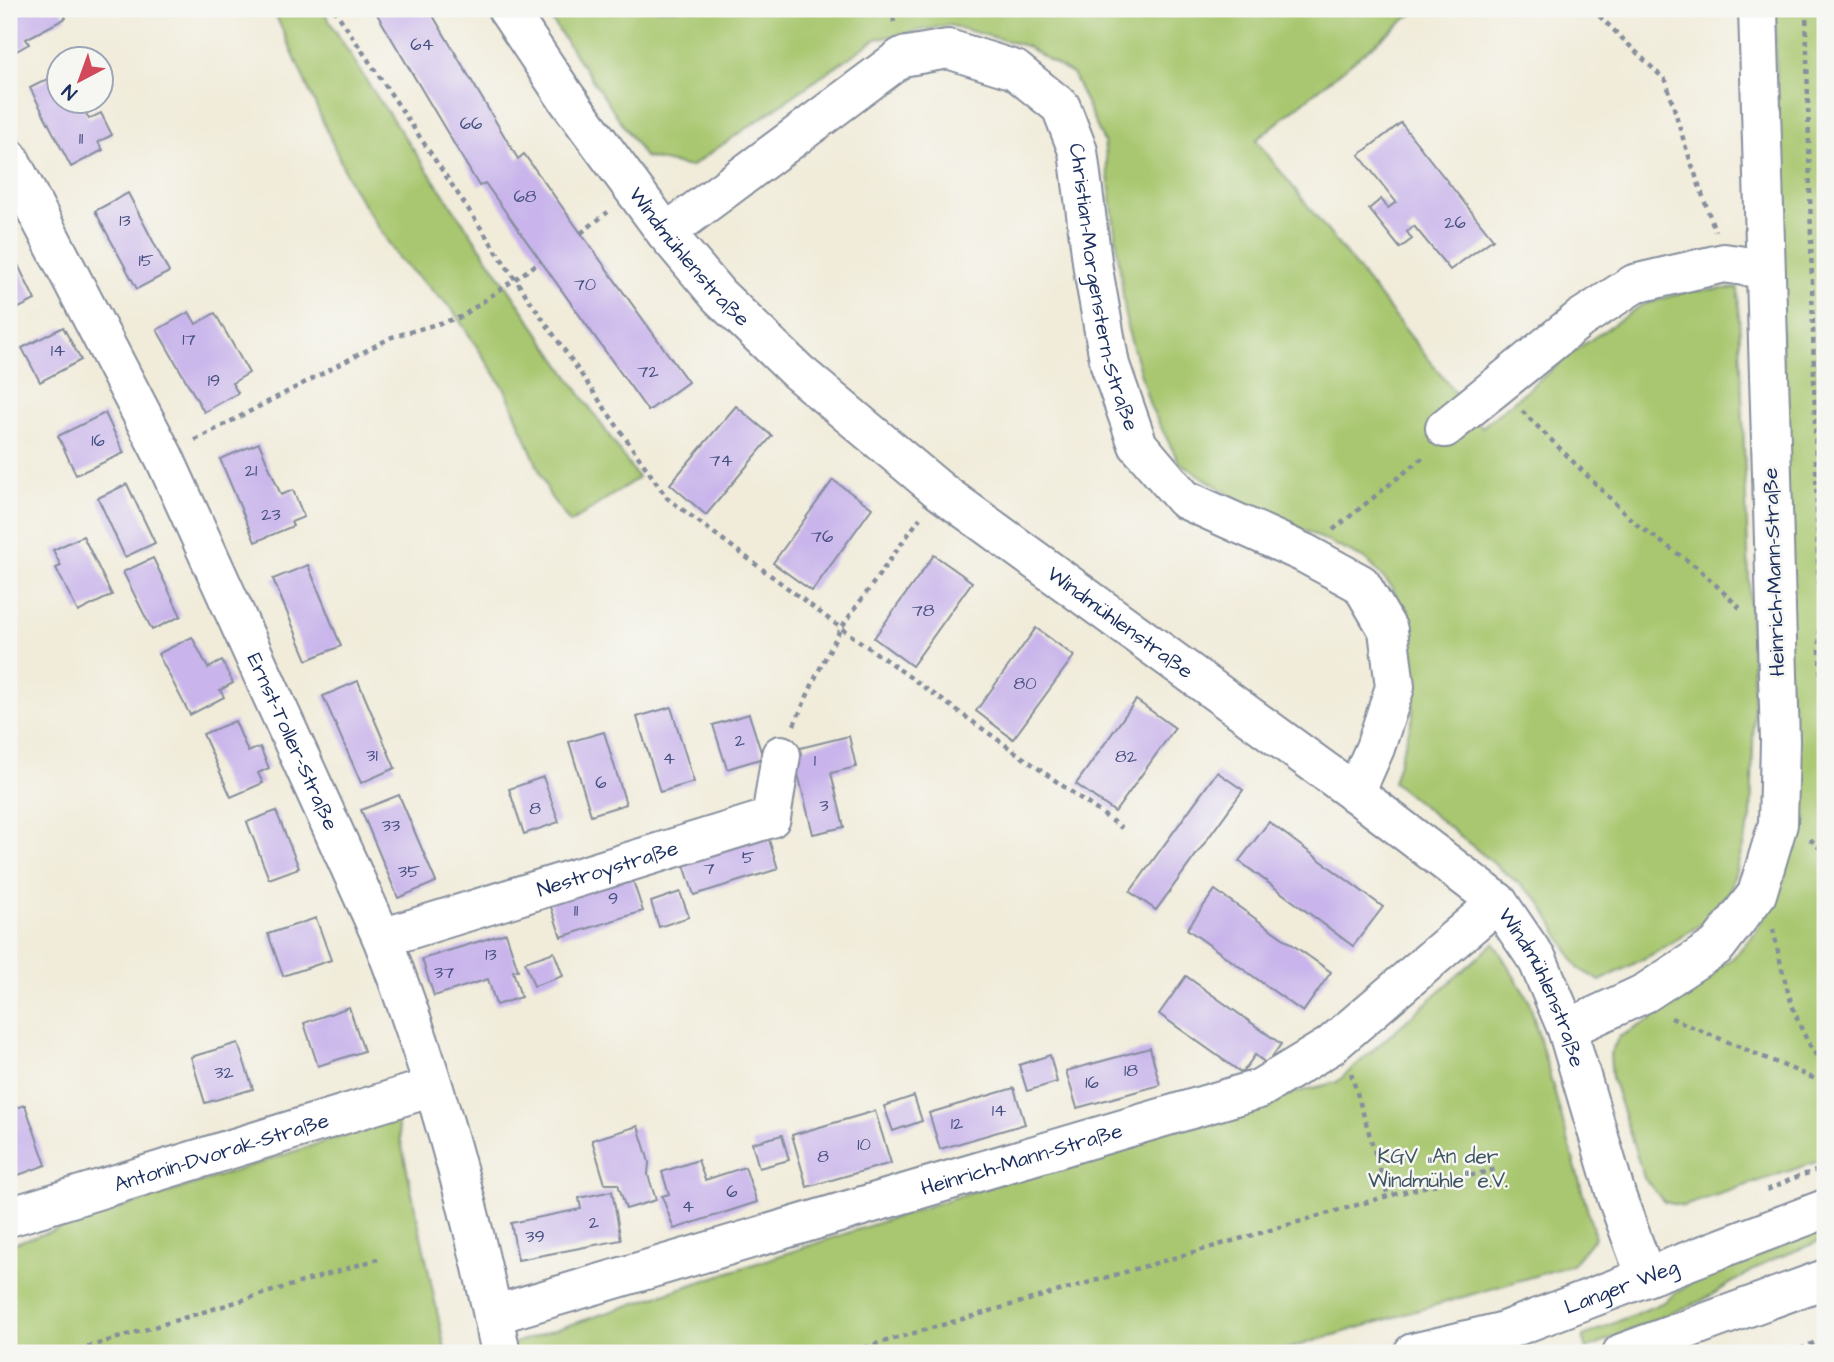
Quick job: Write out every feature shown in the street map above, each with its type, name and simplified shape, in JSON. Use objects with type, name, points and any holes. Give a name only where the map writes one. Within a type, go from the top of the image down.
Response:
[{"type":"street","name":"Windmühlenstraße","points":[[507,9],[565,96],[666,233],[719,296],[798,372],[940,491],[1355,793],[1498,902],[1538,961],[1567,1029],[1617,1198],[1646,1277]]},
{"type":"street","name":"Heinrich-Mann-Straße","points":[[1567,1029],[1645,993],[1717,946],[1757,894],[1777,824],[1780,741],[1758,9]]},
{"type":"street","name":"Christian-Morgenstern-Straße","points":[[666,233],[902,57],[948,49],[1015,70],[1061,107],[1078,151],[1093,269],[1110,365],[1138,445],[1184,499],[1304,553],[1362,583],[1388,631],[1395,687],[1375,748],[1355,793]]},
{"type":"street","name":"Ernst-Toller-Straße","points":[[9,158],[164,457],[382,938],[411,1013],[433,1087],[468,1209],[502,1353]]},
{"type":"street","points":[[1445,428],[1580,319],[1634,284],[1724,263],[1764,269]]},
{"type":"street","name":"Nestroystraße","points":[[382,938],[771,818],[781,755]]},
{"type":"street","name":"Heinrich-Mann-Straße","points":[[494,1315],[1259,1089],[1330,1046],[1498,902]]},
{"type":"street","name":"Antonin-Dvorak-Straße","points":[[9,1217],[433,1087]]},
{"type":"street","name":"Langer Weg","points":[[1413,1353],[1501,1332],[1825,1209]]},
{"type":"street","points":[[1622,1353],[1825,1279]]},
{"type":"path","points":[[334,9],[515,279],[667,498],[841,628],[1122,828]]},
{"type":"path","points":[[1591,9],[1666,81],[1724,263]]},
{"type":"path","points":[[1806,9],[1822,743]]},
{"type":"path","points":[[164,457],[392,337],[461,317],[541,261]]},
{"type":"path","points":[[1495,387],[1536,423],[1636,524],[1699,568],[1743,611]]},
{"type":"path","points":[[1304,553],[1447,439],[1445,428]]},
{"type":"path","points":[[781,755],[841,628],[940,491]]},
{"type":"path","points":[[1757,894],[1769,913],[1788,997],[1811,1049],[1825,1067]]},
{"type":"path","points":[[1645,993],[1655,1012],[1825,1083]]},
{"type":"path","points":[[1350,1071],[1388,1196]]},
{"type":"path","points":[[1765,1191],[1825,1168]]},
{"type":"path","points":[[845,1353],[1388,1196],[1497,1169]]},
{"type":"path","points":[[68,1353],[378,1259]]},
{"type":"path","points":[[1791,1353],[1825,1338]]},
{"type":"green space","points":[[273,9],[322,9],[369,85],[638,478],[570,523],[550,496],[506,391],[452,309],[399,259],[351,185]]},
{"type":"green space","points":[[544,9],[1418,9],[1256,140],[1482,427],[1577,349],[1642,305],[1688,291],[1738,288],[1754,712],[1751,818],[1730,891],[1703,923],[1655,953],[1600,981],[1578,968],[1539,900],[1393,782],[1413,717],[1413,653],[1393,588],[1367,560],[1232,496],[1179,462],[1150,406],[1127,327],[1104,142],[1073,75],[1026,46],[949,25],[876,39],[690,167],[645,157]]},
{"type":"green space","points":[[1775,9],[1825,9],[1825,1159],[1684,1206],[1664,1202],[1644,1178],[1612,1078],[1610,1054],[1619,1037],[1652,1019],[1656,1006],[1733,958],[1755,933],[1784,880],[1791,835]]},
{"type":"green space","name":"KGV „An der Windmühle“ e.V.","points":[[1494,943],[1529,1001],[1595,1237],[1572,1265],[1273,1353],[485,1353],[1192,1119],[1337,1082]]},
{"type":"green space","points":[[396,1118],[446,1353],[9,1353],[9,1245]]},
{"type":"green space","points":[[1825,1224],[1825,1239],[1767,1262],[1703,1300],[1587,1349],[1583,1336],[1664,1302],[1707,1270]]},
{"type":"building","points":[[9,9],[61,9],[66,18],[26,39],[29,44],[11,54]]},
{"type":"building","points":[[374,9],[429,9],[518,159],[524,154],[688,382],[648,411],[485,183],[479,186]]},
{"type":"building","points":[[46,80],[46,116],[87,116],[89,119],[102,116],[112,135],[98,142],[103,150],[71,167],[30,88]]},
{"type":"building","points":[[1401,123],[1493,239],[1450,270],[1414,226],[1407,232],[1412,239],[1400,248],[1369,209],[1381,199],[1388,208],[1396,202],[1359,155]]},
{"type":"building","points":[[128,193],[169,272],[137,289],[95,211]]},
{"type":"building","points":[[18,265],[35,300],[9,313],[9,270]]},
{"type":"building","points":[[189,312],[196,324],[215,313],[249,373],[232,383],[238,393],[204,412],[157,330]]},
{"type":"building","points":[[63,327],[81,360],[40,382],[22,348]]},
{"type":"building","points":[[736,406],[772,436],[706,515],[670,484]]},
{"type":"building","points":[[105,413],[124,453],[76,475],[58,436]]},
{"type":"building","points":[[259,443],[281,495],[293,490],[304,517],[291,522],[293,526],[255,542],[220,459]]},
{"type":"building","points":[[833,480],[872,508],[812,591],[773,563]]},
{"type":"building","points":[[127,484],[155,543],[125,557],[98,498]]},
{"type":"building","points":[[83,536],[112,595],[78,612],[56,568],[61,566],[53,550]]},
{"type":"building","points":[[934,555],[972,582],[912,666],[874,638]]},
{"type":"building","points":[[153,558],[181,616],[152,630],[123,572]]},
{"type":"building","points":[[308,565],[341,646],[307,660],[273,579]]},
{"type":"building","points":[[1036,628],[1074,656],[1013,739],[976,711]]},
{"type":"building","points":[[192,637],[208,668],[222,661],[233,683],[220,690],[224,697],[190,715],[158,654]]},
{"type":"building","points":[[358,681],[395,768],[361,783],[323,696]]},
{"type":"building","points":[[1136,700],[1175,728],[1115,812],[1076,784]]},
{"type":"building","points":[[671,707],[694,782],[660,792],[637,717]]},
{"type":"building","points":[[749,714],[763,758],[727,769],[713,725]]},
{"type":"building","points":[[235,721],[248,752],[260,747],[269,768],[258,773],[263,783],[231,797],[203,734]]},
{"type":"building","points":[[604,732],[626,804],[591,815],[569,742]]},
{"type":"building","points":[[849,736],[856,767],[831,773],[844,827],[813,834],[792,750]]},
{"type":"building","points":[[1217,772],[1243,790],[1156,910],[1130,892]]},
{"type":"building","points":[[543,777],[559,822],[524,834],[509,789]]},
{"type":"building","points":[[399,795],[436,882],[398,898],[361,810]]},
{"type":"building","points":[[276,811],[299,868],[269,879],[247,822]]},
{"type":"building","points":[[1269,822],[1383,907],[1353,946],[1239,861]]},
{"type":"building","points":[[767,833],[778,869],[694,895],[682,859]]},
{"type":"building","points":[[631,875],[643,911],[561,937],[549,901]]},
{"type":"building","points":[[1215,890],[1331,972],[1303,1012],[1187,929]]},
{"type":"building","points":[[680,892],[689,917],[659,927],[651,902]]},
{"type":"building","points":[[316,918],[331,960],[283,976],[268,934]]},
{"type":"building","points":[[506,933],[518,970],[513,971],[521,997],[496,1005],[488,979],[434,996],[422,959]]},
{"type":"building","points":[[554,952],[563,976],[534,986],[525,962]]},
{"type":"building","points":[[1186,976],[1281,1044],[1267,1064],[1255,1055],[1242,1073],[1159,1014]]},
{"type":"building","points":[[349,1007],[364,1051],[318,1066],[304,1023]]},
{"type":"building","points":[[238,1043],[253,1089],[205,1103],[191,1057]]},
{"type":"building","points":[[1150,1048],[1160,1085],[1077,1108],[1066,1071]]},
{"type":"building","points":[[1050,1055],[1057,1082],[1027,1091],[1019,1065]]},
{"type":"building","points":[[1014,1088],[1025,1124],[940,1149],[929,1113]]},
{"type":"building","points":[[914,1096],[922,1121],[893,1131],[884,1106]]},
{"type":"building","points":[[25,1105],[46,1165],[13,1177],[9,1165],[9,1110]]},
{"type":"building","points":[[875,1111],[891,1163],[807,1187],[792,1135]]},
{"type":"building","points":[[638,1126],[649,1162],[648,1175],[656,1200],[626,1209],[618,1184],[605,1184],[592,1140]]},
{"type":"building","points":[[782,1135],[789,1160],[759,1168],[752,1143]]},
{"type":"building","points":[[698,1160],[705,1180],[745,1167],[757,1202],[674,1229],[662,1196],[669,1194],[662,1172]]},
{"type":"building","points":[[612,1191],[621,1240],[518,1260],[511,1223],[581,1209],[579,1198]]}]
